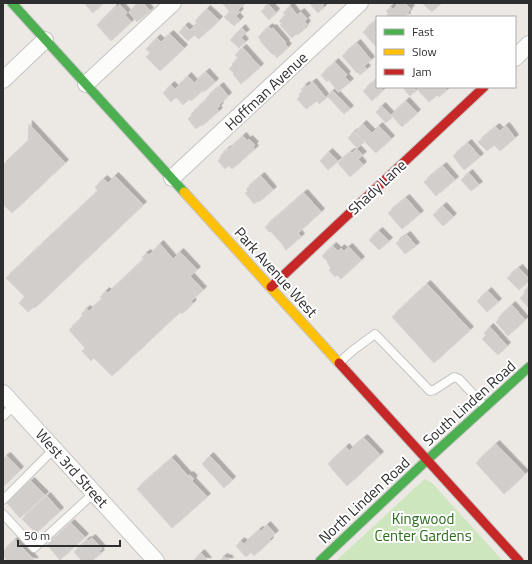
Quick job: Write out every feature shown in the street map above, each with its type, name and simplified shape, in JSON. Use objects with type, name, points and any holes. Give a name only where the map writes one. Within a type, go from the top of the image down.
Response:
[{"type":"main road","name":"Park Avenue West","points":[[12,3],[519,561]]},
{"type":"main road","name":"Shady Lane","points":[[271,288],[483,88]]},
{"type":"main road","name":"South Linden Road","points":[[427,460],[529,367]]},
{"type":"main road","name":"North Linden Road","points":[[320,561],[427,460]]},
{"type":"street","points":[[86,84],[173,3]]},
{"type":"street","name":"Hoffman Avenue","points":[[172,178],[360,3]]},
{"type":"street","points":[[3,80],[45,40]]},
{"type":"street","points":[[516,57],[529,44]]},
{"type":"street","name":"West 3rd Street","points":[[3,393],[9,411],[54,449],[156,561]]},
{"type":"lane","points":[[339,363],[375,334],[430,391],[454,377],[459,379],[485,408]]},
{"type":"lane","points":[[3,500],[54,449]]},
{"type":"lane","points":[[3,514],[34,548],[94,493]]},
{"type":"green space","name":"Kingwood Center Gardens","points":[[425,479],[432,483],[503,561],[336,561],[417,486]]},
{"type":"building","points":[[84,3],[103,3],[93,13]]},
{"type":"building","points":[[138,3],[143,3],[150,11],[137,22],[129,12]]},
{"type":"building","points":[[222,3],[245,3],[238,10],[240,12],[236,16],[240,20],[234,26],[224,17],[230,12]]},
{"type":"building","points":[[309,3],[325,3],[322,6],[324,7],[318,13]]},
{"type":"building","points":[[405,3],[411,9],[408,11],[409,12],[406,16],[388,16],[388,13],[386,11],[391,7],[393,9],[398,4]]},
{"type":"building","points":[[422,3],[437,3],[439,5],[432,12]]},
{"type":"building","points":[[120,5],[127,13],[125,15],[131,22],[111,41],[97,25],[116,6],[117,7]]},
{"type":"building","points":[[269,5],[276,12],[269,20],[261,11]]},
{"type":"building","points":[[290,6],[297,15],[301,12],[307,19],[304,21],[307,24],[304,29],[292,38],[280,25],[282,24],[279,21],[286,15],[283,13]]},
{"type":"building","points":[[207,9],[219,20],[207,32],[195,21]]},
{"type":"building","points":[[376,22],[376,47],[363,32]]},
{"type":"building","points":[[197,23],[206,32],[199,39],[194,35],[188,41],[179,32],[185,26],[190,30]]},
{"type":"building","points":[[269,27],[271,29],[273,28],[288,47],[277,58],[260,41],[261,40],[258,37]]},
{"type":"building","points":[[242,28],[246,33],[241,37],[237,33]]},
{"type":"building","points":[[237,33],[245,42],[239,48],[230,40]]},
{"type":"building","points":[[170,34],[184,48],[160,71],[146,57],[150,53],[146,49],[157,38],[161,42]]},
{"type":"building","points":[[357,43],[371,60],[364,66],[367,69],[360,75],[342,56]]},
{"type":"building","points":[[243,48],[260,67],[241,84],[233,74],[234,73],[229,69],[238,58],[235,55]]},
{"type":"building","points":[[335,62],[347,75],[345,77],[350,82],[338,92],[329,80],[327,82],[321,75]]},
{"type":"building","points":[[206,72],[215,82],[204,92],[203,90],[191,101],[189,99],[183,105],[176,97],[171,102],[163,93],[171,85],[175,89],[188,76],[194,83]]},
{"type":"building","points":[[375,81],[376,88],[381,88],[383,90],[372,101],[363,91]]},
{"type":"building","points":[[313,82],[326,98],[319,104],[317,101],[306,109],[297,99],[300,96],[299,94],[303,91],[301,89],[306,85],[307,87]]},
{"type":"building","points":[[220,86],[228,96],[219,105],[220,106],[217,109],[219,111],[202,126],[201,125],[196,129],[188,119],[192,115],[191,114],[207,99],[206,98]]},
{"type":"building","points":[[403,88],[414,88],[416,91],[410,96]]},
{"type":"building","points":[[445,88],[447,90],[439,97],[437,95],[429,102],[417,89]]},
{"type":"building","points":[[333,91],[350,109],[344,114],[327,96]]},
{"type":"building","points":[[406,101],[417,113],[402,127],[391,115]]},
{"type":"building","points":[[382,106],[392,117],[386,123],[376,112]]},
{"type":"building","points":[[29,124],[65,163],[12,213],[3,204],[3,165],[28,141]]},
{"type":"building","points":[[363,124],[372,133],[379,126],[391,139],[376,153],[355,132]]},
{"type":"building","points":[[506,126],[515,138],[500,151],[494,145],[487,151],[478,142],[496,127],[500,131]]},
{"type":"building","points":[[354,132],[364,142],[357,148],[348,138]]},
{"type":"building","points":[[243,136],[247,141],[249,139],[255,145],[253,147],[255,149],[232,169],[229,166],[225,169],[218,161],[221,157],[220,156]]},
{"type":"building","points":[[468,143],[480,157],[464,170],[453,156]]},
{"type":"building","points":[[357,149],[363,155],[358,159],[363,165],[350,177],[338,163]]},
{"type":"building","points":[[329,152],[338,161],[328,170],[320,161]]},
{"type":"building","points":[[443,166],[455,180],[436,196],[424,182]]},
{"type":"building","points":[[469,173],[479,185],[471,191],[461,180]]},
{"type":"building","points":[[115,176],[143,205],[35,308],[34,307],[28,312],[19,303],[25,297],[6,278],[98,191],[95,187],[104,179],[108,183]]},
{"type":"building","points":[[261,176],[273,190],[259,202],[258,201],[254,204],[245,193],[248,191],[246,189]]},
{"type":"building","points":[[304,193],[321,212],[298,233],[301,237],[286,250],[265,227]]},
{"type":"building","points":[[406,198],[420,214],[402,229],[388,213]]},
{"type":"building","points":[[443,206],[453,217],[443,226],[433,215]]},
{"type":"building","points":[[379,231],[389,241],[379,250],[369,240]]},
{"type":"building","points":[[407,235],[416,246],[405,254],[396,243]]},
{"type":"building","points":[[160,244],[173,259],[180,252],[197,270],[190,276],[203,290],[191,301],[193,303],[182,314],[180,312],[112,376],[94,358],[91,361],[82,351],[85,348],[69,330],[83,316],[81,314],[87,309],[89,311],[102,299],[100,297],[106,291],[108,293],[144,259],[142,257],[147,253],[149,255]]},
{"type":"building","points":[[333,246],[338,251],[341,248],[344,251],[349,247],[361,260],[341,279],[337,275],[335,277],[329,270],[331,268],[327,263],[328,262],[322,256]]},
{"type":"building","points":[[519,268],[529,279],[529,281],[519,290],[507,278]]},
{"type":"building","points":[[427,284],[470,330],[434,363],[392,317]]},
{"type":"building","points":[[529,286],[529,308],[520,298],[526,293],[524,291]]},
{"type":"building","points":[[488,291],[498,302],[487,312],[477,301]]},
{"type":"building","points":[[512,305],[525,320],[508,336],[496,322],[499,319],[498,318]]},
{"type":"building","points":[[490,327],[507,346],[498,355],[482,339],[486,335],[484,333]]},
{"type":"building","points":[[364,438],[380,455],[347,486],[328,464],[346,447],[349,451]]},
{"type":"building","points":[[496,444],[525,474],[504,494],[476,463]]},
{"type":"building","points":[[7,456],[20,470],[3,487],[3,459]]},
{"type":"building","points":[[210,456],[232,480],[224,488],[202,464]]},
{"type":"building","points":[[172,458],[188,476],[190,475],[194,479],[192,481],[207,497],[172,528],[137,489]]},
{"type":"building","points":[[31,481],[45,495],[20,518],[7,503]]},
{"type":"building","points":[[47,496],[60,511],[36,533],[22,519]]},
{"type":"building","points":[[71,523],[85,537],[60,560],[47,545]]},
{"type":"building","points":[[267,525],[275,534],[269,539],[270,541],[254,556],[251,552],[246,557],[236,546],[241,541],[244,544],[259,530],[261,531]]},
{"type":"building","points":[[92,538],[102,549],[99,552],[101,553],[92,561],[82,561],[74,552],[87,540],[88,541]]},
{"type":"building","points":[[15,540],[35,561],[8,561],[3,556],[3,551]]},
{"type":"building","points":[[201,553],[208,561],[193,561]]},
{"type":"building","points":[[224,557],[227,559],[228,558],[230,561],[219,561]]},
{"type":"traffic: fast","points":[[12,3],[184,192]]},
{"type":"traffic: fast","points":[[320,561],[427,460],[529,367]]},
{"type":"traffic: slow","points":[[184,192],[339,363]]},
{"type":"traffic: jam","points":[[271,287],[483,88]]},
{"type":"traffic: jam","points":[[339,363],[519,561]]}]
